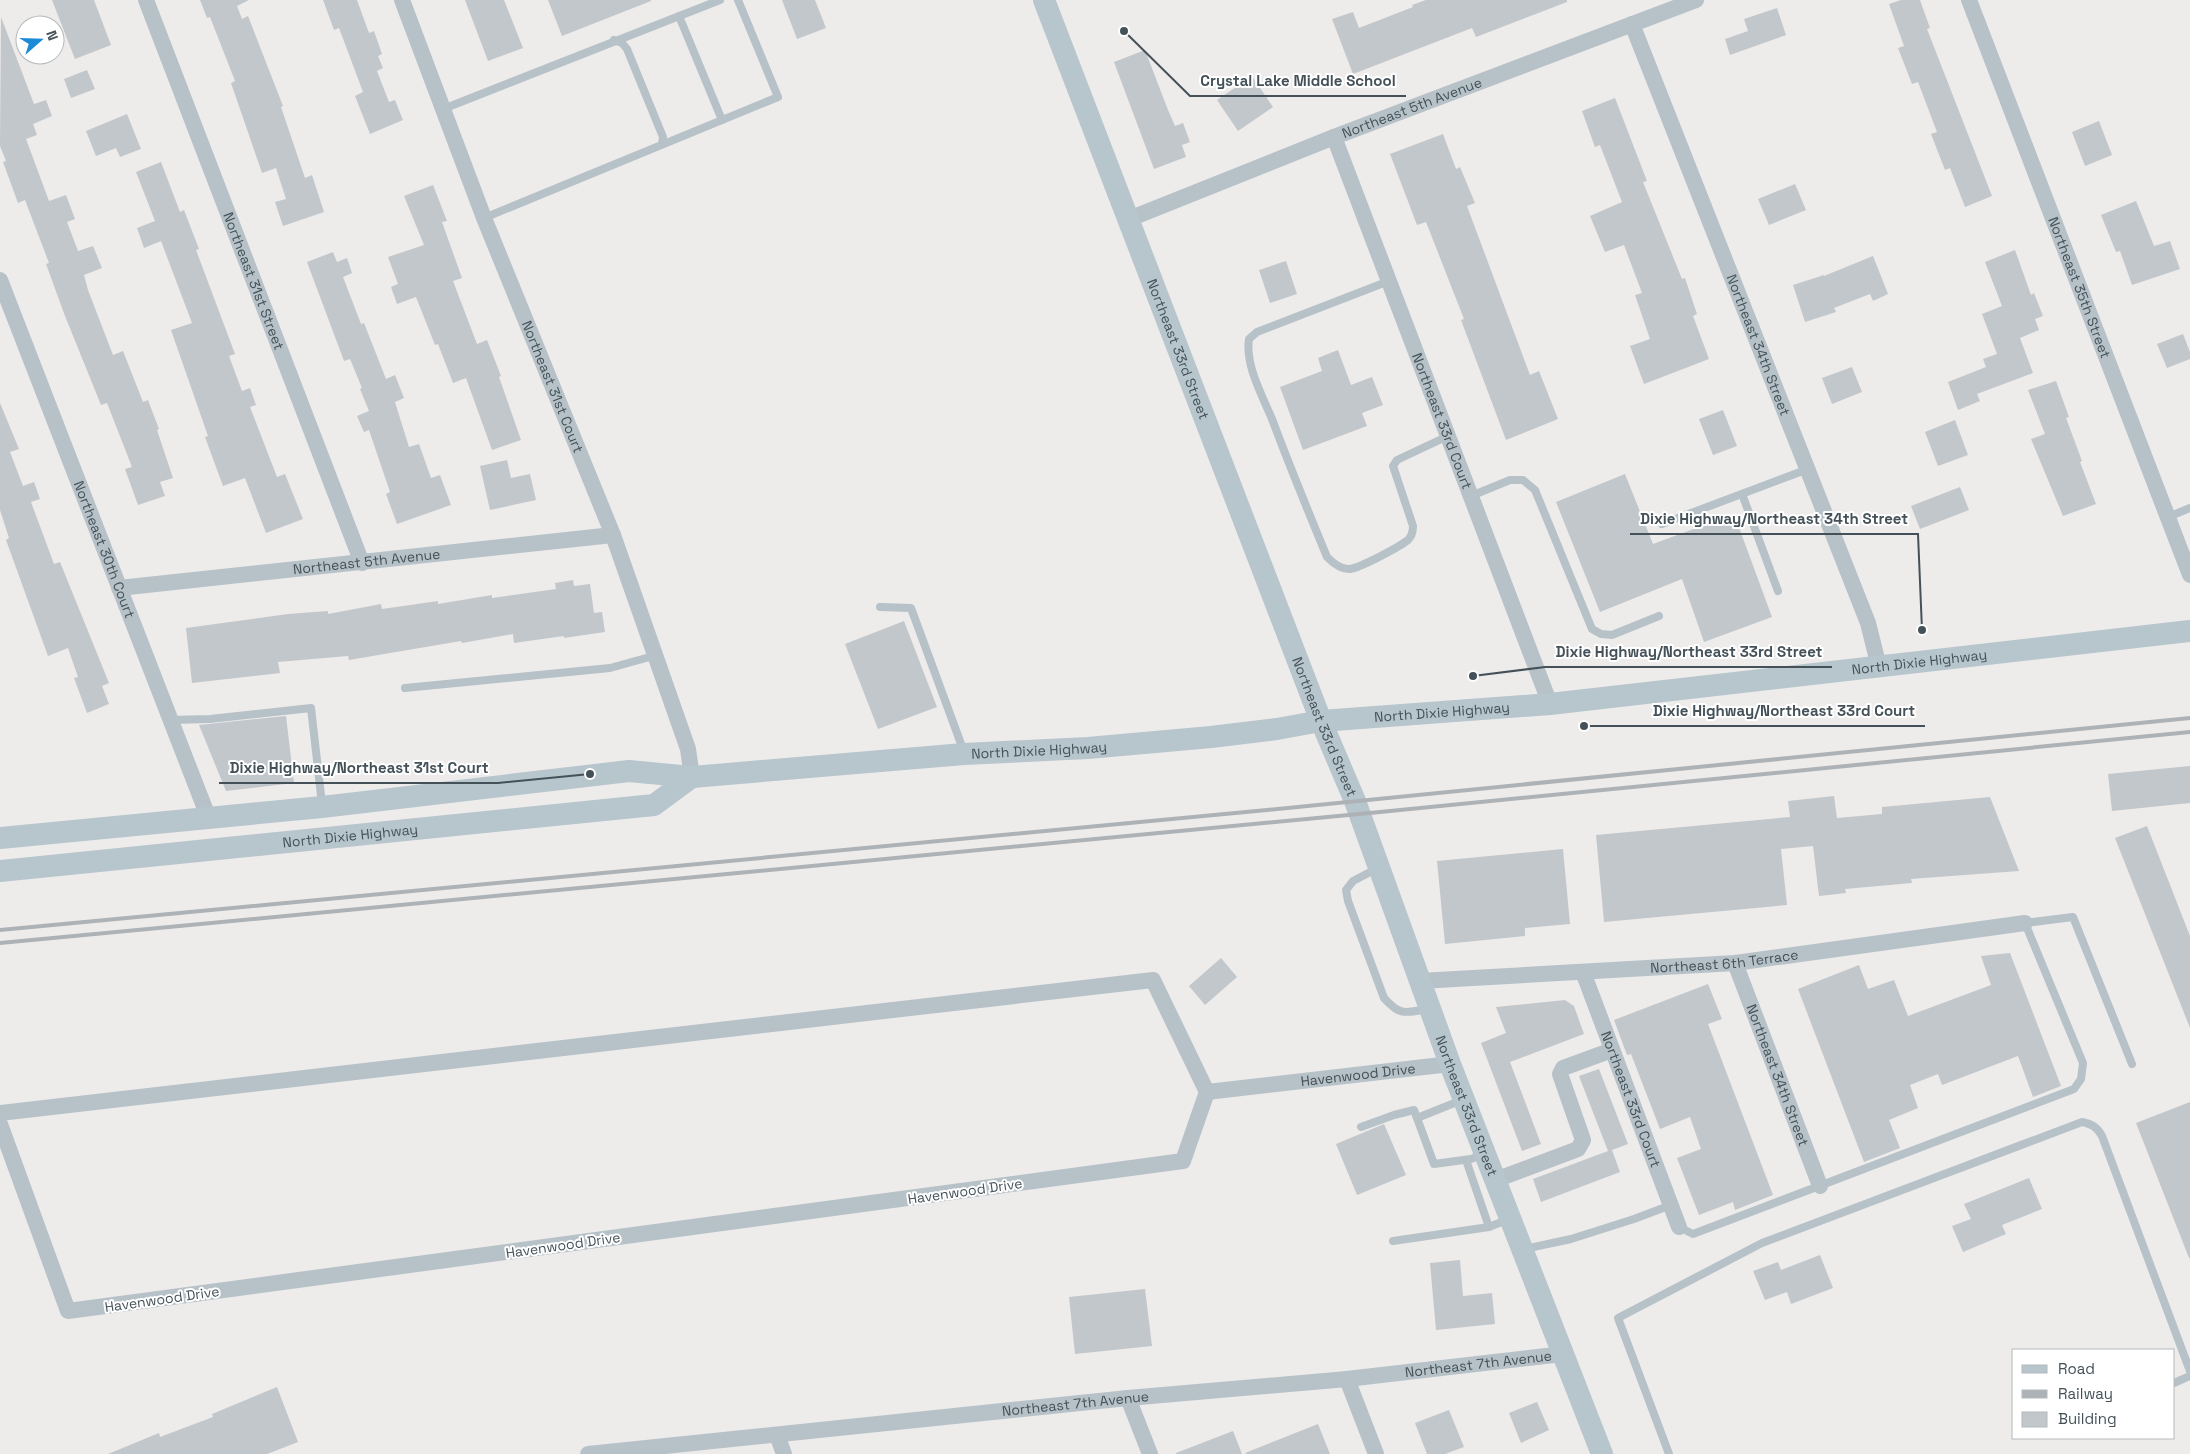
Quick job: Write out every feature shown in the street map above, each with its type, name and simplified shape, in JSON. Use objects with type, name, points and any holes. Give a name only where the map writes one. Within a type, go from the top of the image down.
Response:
[{"type":"main road","name":"Northeast 33rd Street","points":[[1044,0],[1321,721],[1355,801],[1464,1100],[1476,1157],[1495,1180],[1602,1454]]},
{"type":"main road","name":"North Dixie Highway","points":[[0,838],[322,807],[629,771],[692,777],[964,754],[1088,748],[1211,737],[1321,721],[1550,704],[2190,631]]},
{"type":"main road","name":"North Dixie Highway","points":[[0,872],[654,805],[692,777]]},
{"type":"street","name":"Northeast 31st Street","points":[[146,0],[362,563]]},
{"type":"street","name":"Northeast 31st Court","points":[[402,0],[484,218],[614,535],[688,749],[692,777]]},
{"type":"street","name":"Northeast 5th Avenue","points":[[1129,219],[1334,137],[1696,0]]},
{"type":"street","name":"Northeast 35th Street","points":[[1969,0],[2190,575]]},
{"type":"street","name":"Northeast 34th Street","points":[[1632,24],[1868,623],[1879,667]]},
{"type":"street","name":"Northeast 33rd Court","points":[[1334,137],[1550,704]]},
{"type":"street","name":"Northeast 30th Court","points":[[0,280],[209,819]]},
{"type":"street","name":"Northeast 5th Avenue","points":[[119,588],[614,535]]},
{"type":"street","name":"Northeast 6th Terrace","points":[[1420,981],[1735,963],[2026,923]]},
{"type":"street","name":"Northeast 34th Street","points":[[1735,963],[1820,1186]]},
{"type":"street","name":"Northeast 33rd Court","points":[[1583,972],[1679,1227]]},
{"type":"street","points":[[0,1113],[1153,980],[1207,1092]]},
{"type":"street","points":[[1495,1180],[1578,1148],[1583,1140],[1560,1074],[1562,1068],[1612,1050]]},
{"type":"street","name":"Havenwood Drive","points":[[0,1124],[68,1311],[1183,1161],[1207,1092],[1450,1064]]},
{"type":"street","name":"Northeast 7th Avenue","points":[[588,1454],[1128,1398],[1347,1379],[1563,1354]]},
{"type":"street","points":[[1347,1379],[1376,1454]]},
{"type":"street","points":[[1128,1398],[1150,1454]]},
{"type":"street","points":[[777,1435],[784,1454]]},
{"type":"lane","points":[[443,109],[614,40],[720,0]]},
{"type":"lane","points":[[484,218],[778,97],[738,0]]},
{"type":"lane","points":[[679,16],[722,120]]},
{"type":"lane","points":[[614,40],[622,43],[627,49],[663,137],[662,144]]},
{"type":"lane","points":[[1389,281],[1257,332],[1249,339],[1248,348],[1252,367],[1326,557],[1336,566],[1350,569],[1372,560],[1408,540],[1414,526],[1393,466],[1396,460],[1448,436]]},
{"type":"lane","points":[[1662,524],[1808,468]]},
{"type":"lane","points":[[1471,496],[1510,480],[1523,480],[1535,490],[1592,629],[1601,634],[1612,635],[1659,616]]},
{"type":"lane","points":[[1742,494],[1778,591]]},
{"type":"lane","points":[[2168,517],[2190,508]]},
{"type":"lane","points":[[880,607],[911,608],[964,754]]},
{"type":"lane","points":[[404,688],[610,668],[657,655]]},
{"type":"lane","points":[[170,720],[311,708],[322,807]]},
{"type":"lane","points":[[1380,868],[1353,880],[1346,890],[1348,901],[1384,998],[1395,1010],[1406,1013],[1430,1009]]},
{"type":"lane","points":[[1679,1227],[1693,1234],[2074,1089],[2081,1079],[2084,1063],[2026,923],[2073,917],[2132,1064]]},
{"type":"lane","points":[[1417,1118],[1464,1100]]},
{"type":"lane","points":[[1361,1126],[1414,1110],[1434,1164],[1476,1157],[1489,1227]]},
{"type":"lane","points":[[1669,1454],[1618,1318],[1762,1243],[2082,1122],[2091,1124],[2098,1129],[2102,1136],[2190,1371]]},
{"type":"lane","points":[[1522,1250],[1571,1239],[1634,1220],[1671,1205]]},
{"type":"lane","points":[[1393,1240],[1489,1227],[1510,1218]]},
{"type":"lane","points":[[2175,1383],[2190,1376]]},
{"type":"building","points":[[52,0],[94,0],[111,45],[75,59],[65,33],[65,15],[58,15]]},
{"type":"building","points":[[200,0],[249,0],[237,6],[242,19],[248,16],[283,106],[281,107],[305,178],[312,175],[324,212],[283,226],[275,202],[286,199],[276,168],[262,173],[231,83],[235,81],[210,17],[207,18]]},
{"type":"building","points":[[323,0],[357,0],[369,33],[374,31],[382,54],[378,56],[383,68],[377,71],[389,102],[395,100],[403,120],[370,134],[355,96],[363,92],[339,28],[334,30]]},
{"type":"building","points":[[465,0],[504,0],[523,48],[488,61]]},
{"type":"building","points":[[548,0],[651,0],[651,1],[562,36]]},
{"type":"building","points":[[782,0],[815,0],[826,28],[797,39]]},
{"type":"building","points":[[1426,0],[1567,0],[1567,2],[1476,37],[1472,28],[1353,74],[1332,19],[1353,12],[1359,28]]},
{"type":"building","points":[[1901,0],[1920,0],[1930,28],[1927,29],[1992,196],[1965,207],[1950,168],[1945,170],[1931,134],[1937,132],[1918,82],[1912,84],[1898,48],[1904,46],[1889,4]]},
{"type":"building","points":[[1777,8],[1786,35],[1730,55],[1725,39],[1748,31],[1744,19]]},
{"type":"building","points":[[1,17],[15,54],[15,65],[19,65],[34,104],[46,100],[52,116],[33,124],[37,135],[26,139],[49,201],[66,195],[75,219],[67,222],[78,251],[93,246],[102,268],[84,275],[88,290],[113,355],[123,351],[143,402],[148,400],[159,429],[157,430],[173,478],[160,482],[165,496],[138,505],[125,469],[132,467],[107,403],[101,405],[65,316],[46,264],[49,263],[25,200],[18,203],[3,162],[6,161],[0,146]]},
{"type":"building","points":[[1145,50],[1175,126],[1183,123],[1190,142],[1182,145],[1186,157],[1154,169],[1114,62]]},
{"type":"building","points":[[87,70],[95,89],[71,98],[64,79]]},
{"type":"building","points":[[1252,76],[1273,107],[1238,131],[1217,100]]},
{"type":"building","points":[[1615,98],[1647,181],[1643,182],[1682,279],[1685,278],[1697,314],[1693,316],[1709,359],[1644,384],[1630,346],[1650,339],[1635,295],[1642,293],[1624,245],[1605,252],[1590,216],[1622,202],[1600,145],[1595,147],[1582,111]]},
{"type":"building","points":[[127,114],[141,149],[120,157],[116,148],[96,156],[86,131]]},
{"type":"building","points":[[2099,121],[2112,155],[2085,166],[2072,132]]},
{"type":"building","points":[[1443,134],[1456,169],[1460,167],[1475,203],[1467,206],[1530,375],[1539,371],[1558,419],[1506,440],[1461,320],[1464,319],[1426,222],[1417,225],[1390,154]]},
{"type":"building","points":[[161,162],[180,212],[184,210],[199,249],[196,250],[235,354],[229,356],[242,391],[250,388],[256,405],[250,407],[277,477],[285,474],[303,519],[266,533],[245,478],[223,486],[205,437],[208,436],[171,330],[192,323],[161,241],[144,248],[137,228],[155,221],[136,172]]},
{"type":"building","points":[[1795,184],[1806,210],[1769,225],[1758,199]]},
{"type":"building","points":[[433,185],[447,221],[442,222],[462,278],[453,281],[477,344],[487,340],[501,376],[499,377],[521,440],[492,450],[466,378],[453,383],[438,344],[435,345],[416,297],[397,304],[391,287],[398,284],[388,257],[424,245],[404,196]]},
{"type":"building","points":[[2136,201],[2154,246],[2170,241],[2180,269],[2132,285],[2120,251],[2116,252],[2101,215]]},
{"type":"building","points":[[2015,250],[2031,295],[2034,293],[2043,316],[2035,319],[2039,330],[2020,338],[2033,373],[1977,394],[1980,401],[1958,410],[1948,382],[1986,367],[1983,359],[1997,354],[1982,314],[2002,306],[1985,262]]},
{"type":"building","points":[[333,252],[337,262],[347,258],[352,273],[343,277],[361,324],[364,323],[386,379],[395,375],[404,398],[395,402],[409,447],[419,444],[431,478],[440,475],[451,505],[397,524],[386,494],[390,492],[369,430],[364,432],[357,416],[369,411],[360,389],[362,388],[350,359],[344,361],[307,262]]},
{"type":"building","points":[[1873,256],[1888,294],[1873,301],[1870,294],[1834,308],[1836,312],[1805,322],[1793,285],[1824,276]]},
{"type":"building","points":[[1286,261],[1297,294],[1270,303],[1259,270]]},
{"type":"building","points":[[2183,334],[2190,352],[2190,359],[2167,368],[2157,344]]},
{"type":"building","points":[[1338,350],[1351,385],[1372,377],[1383,405],[1362,413],[1367,426],[1303,450],[1280,387],[1322,371],[1318,358]]},
{"type":"building","points":[[1852,367],[1862,392],[1832,404],[1822,378]]},
{"type":"building","points":[[2056,381],[2069,417],[2066,418],[2082,461],[2080,462],[2096,504],[2063,516],[2031,439],[2045,434],[2028,390]]},
{"type":"building","points":[[0,403],[19,449],[10,452],[23,486],[34,482],[40,499],[31,502],[54,564],[60,562],[109,683],[102,686],[109,704],[87,713],[74,678],[78,677],[68,648],[48,656],[6,540],[9,538],[0,510]]},
{"type":"building","points":[[1723,410],[1737,446],[1713,455],[1699,419]]},
{"type":"building","points":[[1955,420],[1968,455],[1938,466],[1925,432]]},
{"type":"building","points":[[507,460],[511,478],[530,474],[536,500],[490,510],[480,466]]},
{"type":"building","points":[[1625,474],[1653,544],[1734,514],[1772,617],[1704,642],[1682,579],[1600,612],[1556,502]]},
{"type":"building","points":[[1960,487],[1969,510],[1920,529],[1911,506]]},
{"type":"building","points":[[573,580],[574,586],[590,584],[594,613],[602,612],[605,632],[514,643],[513,634],[349,660],[348,656],[278,662],[280,673],[192,683],[186,628],[288,614],[328,611],[328,614],[381,604],[382,609],[438,601],[438,604],[492,595],[492,598],[556,589],[555,583]]},
{"type":"building","points":[[904,621],[937,707],[878,729],[845,644]]},
{"type":"building","points":[[286,716],[294,783],[226,791],[199,725]]},
{"type":"building","points":[[2190,766],[2190,803],[2112,811],[2108,774]]},
{"type":"building","points":[[1834,796],[1837,818],[1882,814],[1882,807],[1990,797],[2019,871],[1911,879],[1912,883],[1845,889],[1846,893],[1819,896],[1813,846],[1781,849],[1787,905],[1604,922],[1596,835],[1790,817],[1788,801]]},
{"type":"building","points":[[2147,826],[2190,936],[2190,1028],[2115,838]]},
{"type":"building","points":[[1563,849],[1570,924],[1525,928],[1525,936],[1445,944],[1437,861]]},
{"type":"building","points":[[2010,953],[2061,1086],[2033,1097],[2018,1056],[1942,1085],[1938,1074],[1910,1085],[1918,1108],[1889,1120],[1900,1148],[1864,1162],[1798,989],[1859,965],[1868,989],[1894,980],[1908,1016],[1991,985],[1981,956]]},
{"type":"building","points":[[1221,958],[1237,977],[1205,1005],[1189,986]]},
{"type":"building","points":[[1708,984],[1722,1019],[1708,1024],[1773,1195],[1735,1210],[1733,1202],[1699,1215],[1677,1158],[1701,1149],[1690,1117],[1660,1129],[1631,1054],[1627,1055],[1614,1020]]},
{"type":"building","points":[[1565,1000],[1574,1006],[1584,1034],[1510,1062],[1541,1144],[1522,1151],[1481,1043],[1506,1033],[1496,1007]]},
{"type":"building","points":[[1599,1069],[1628,1144],[1612,1150],[1620,1172],[1541,1202],[1533,1179],[1608,1151],[1579,1076]]},
{"type":"building","points":[[2190,1102],[2190,1258],[2189,1258],[2136,1123]]},
{"type":"building","points":[[1384,1124],[1406,1175],[1357,1195],[1336,1144]]},
{"type":"building","points":[[2029,1178],[2042,1209],[2002,1225],[2006,1234],[1963,1252],[1952,1226],[1971,1219],[1964,1204]]},
{"type":"building","points":[[1820,1255],[1833,1288],[1791,1304],[1787,1292],[1765,1300],[1753,1271],[1778,1262],[1781,1270]]},
{"type":"building","points":[[1460,1260],[1463,1296],[1492,1293],[1495,1324],[1436,1330],[1430,1263]]},
{"type":"building","points":[[1145,1289],[1152,1346],[1075,1354],[1069,1297]]},
{"type":"building","points":[[277,1387],[298,1442],[267,1454],[108,1454],[159,1433],[160,1437],[213,1417],[212,1414]]},
{"type":"building","points":[[1537,1402],[1549,1430],[1521,1443],[1509,1413]]},
{"type":"building","points":[[1449,1410],[1464,1447],[1445,1454],[1427,1454],[1415,1423]]},
{"type":"building","points":[[1318,1424],[1330,1454],[1245,1453]]},
{"type":"building","points":[[1233,1431],[1242,1454],[1176,1454],[1176,1453]]},
{"type":"railway","points":[[0,930],[1267,810],[2190,718]]},
{"type":"railway","points":[[0,943],[1380,812],[2190,732]]},
{"type":"place","name":"Crystal Lake Middle School","points":[[1124,31]]},
{"type":"place","name":"Dixie Highway/Northeast 34th Street","points":[[1922,630]]},
{"type":"place","name":"Dixie Highway/Northeast 33rd Street","points":[[1473,676]]},
{"type":"place","name":"Dixie Highway/Northeast 33rd Court","points":[[1584,726]]},
{"type":"place","name":"Dixie Highway/Northeast 31st Court","points":[[590,774]]}]
